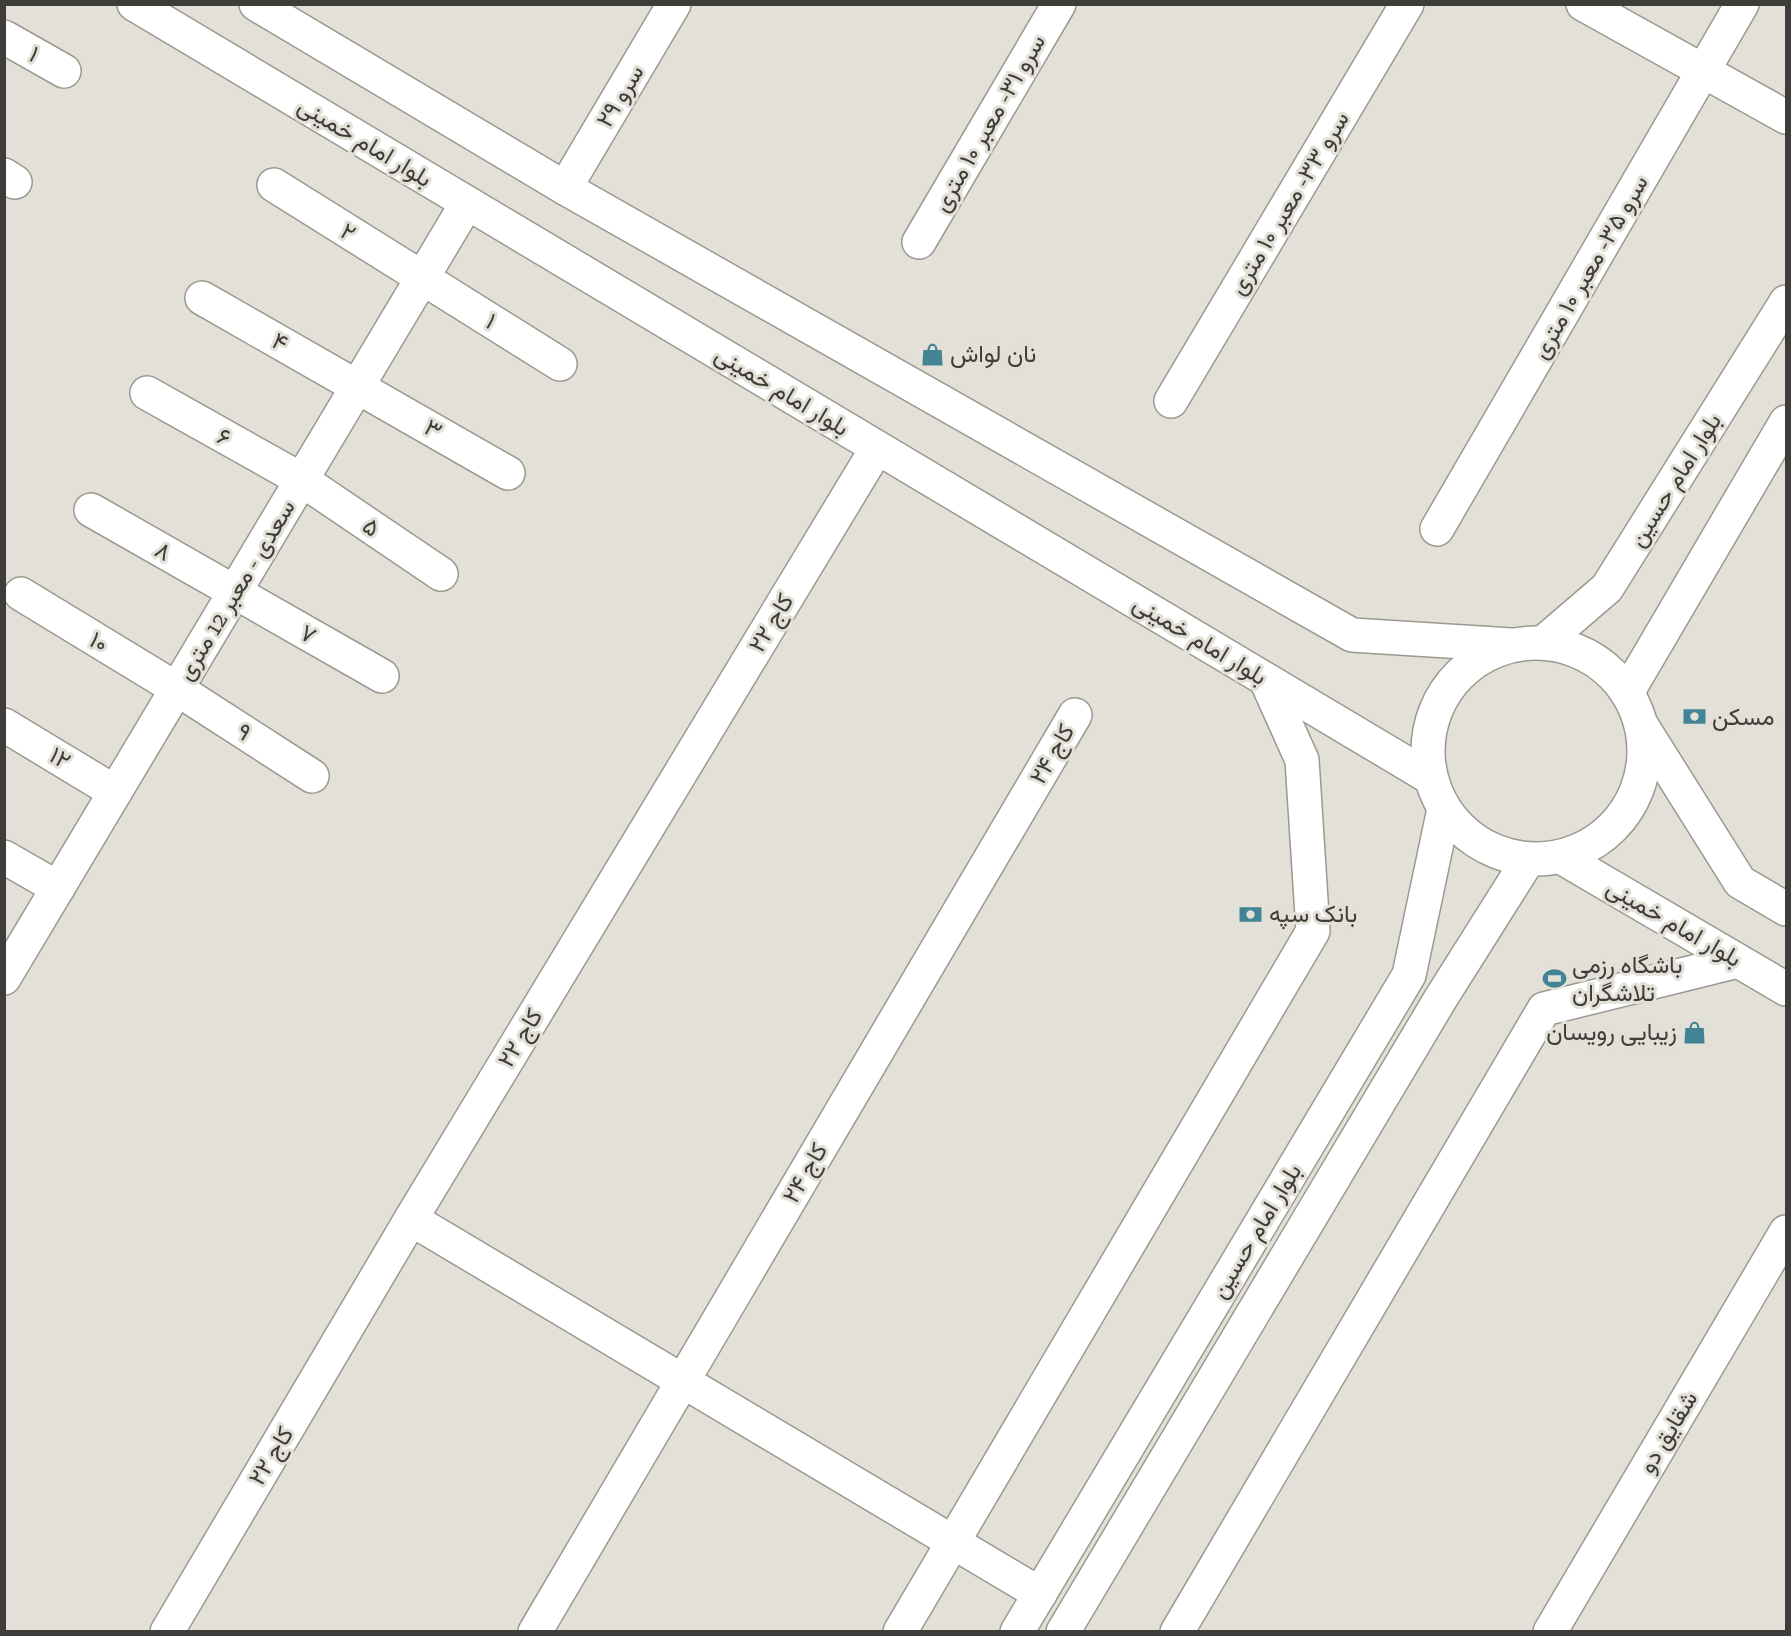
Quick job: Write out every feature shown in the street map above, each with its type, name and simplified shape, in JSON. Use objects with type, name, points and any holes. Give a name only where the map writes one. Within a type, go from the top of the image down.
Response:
[{"type":"street","name":"بلوار امام خمینی","points":[[134,4],[1431,778]]},
{"type":"street","points":[[256,4],[566,188],[1352,635],[1511,645],[1544,642],[1577,650],[1605,668],[1627,693],[1641,723],[1740,882],[1786,909]]},
{"type":"street","name":"سرو ۲۹","points":[[566,188],[675,4]]},
{"type":"street","name":"سرو ۳۱- معبر ۱۰ متری","points":[[919,242],[1059,4]]},
{"type":"street","name":"سرو ۳۳- معبر ۱۰ متری","points":[[1171,401],[1407,4]]},
{"type":"street","points":[[1583,4],[1786,117]]},
{"type":"street","name":"سرو ۳۵- معبر ۱۰ متری","points":[[1437,529],[1742,4]]},
{"type":"street","name":"۱","points":[[4,37],[64,71]]},
{"type":"street","name":"۲","points":[[274,185],[422,278]]},
{"type":"street","name":"سعدی - معبر 12 متری","points":[[8,964],[58,888],[116,792],[467,203]]},
{"type":"street","name":"۱","points":[[422,278],[560,364]]},
{"type":"street","name":"۴","points":[[202,298],[357,386]]},
{"type":"street","name":"بلوار امام حسین","points":[[1544,642],[1607,588],[1786,302]]},
{"type":"street","name":"۳","points":[[357,386],[508,473]]},
{"type":"street","name":"۶","points":[[147,393],[302,480]]},
{"type":"street","points":[[1627,693],[1786,422]]},
{"type":"street","name":"کاج ۲۲","points":[[167,1632],[411,1219],[877,448]]},
{"type":"street","name":"۵","points":[[302,480],[441,574]]},
{"type":"street","name":"۸","points":[[92,510],[234,592]]},
{"type":"street","name":"۷","points":[[234,592],[382,676]]},
{"type":"street","name":"۱۰","points":[[21,594],[177,689]]},
{"type":"street","points":[[1511,645],[1479,658],[1453,681],[1436,711],[1428,744],[1431,778],[1444,809],[1466,835],[1495,852],[1528,860],[1561,857],[1593,844],[1619,821],[1636,792],[1644,758],[1641,723]]},
{"type":"street","points":[[900,1632],[1313,931],[1302,760],[1266,680]]},
{"type":"street","name":"۹","points":[[177,689],[312,776]]},
{"type":"street","name":"کاج ۲۴","points":[[535,1632],[1075,715]]},
{"type":"street","name":"۱۲","points":[[4,725],[116,792]]},
{"type":"street","name":"بلوار امام حسین","points":[[1017,1632],[1409,975],[1444,809]]},
{"type":"street","points":[[4,857],[58,888]]},
{"type":"street","name":"بلوار امام خمینی","points":[[1561,857],[1786,989]]},
{"type":"street","name":"بلوار امام حسین","points":[[1064,1632],[1435,1008],[1528,860]]},
{"type":"street","points":[[1177,1632],[1544,1009],[1738,961]]},
{"type":"street","points":[[411,1219],[1040,1594]]},
{"type":"street","name":"شقایق دو","points":[[1550,1632],[1786,1232]]},
{"type":"place","name":"نان لواش","points":[[932,354]]},
{"type":"place","name":"مسکن","points":[[1694,717]]},
{"type":"place","name":"بانک سپه","points":[[1251,914]]},
{"type":"place","name":"باشگاه رزمی تلاشگران","points":[[1554,979]]},
{"type":"place","name":"زیبایی رویسان","points":[[1695,1032]]}]
